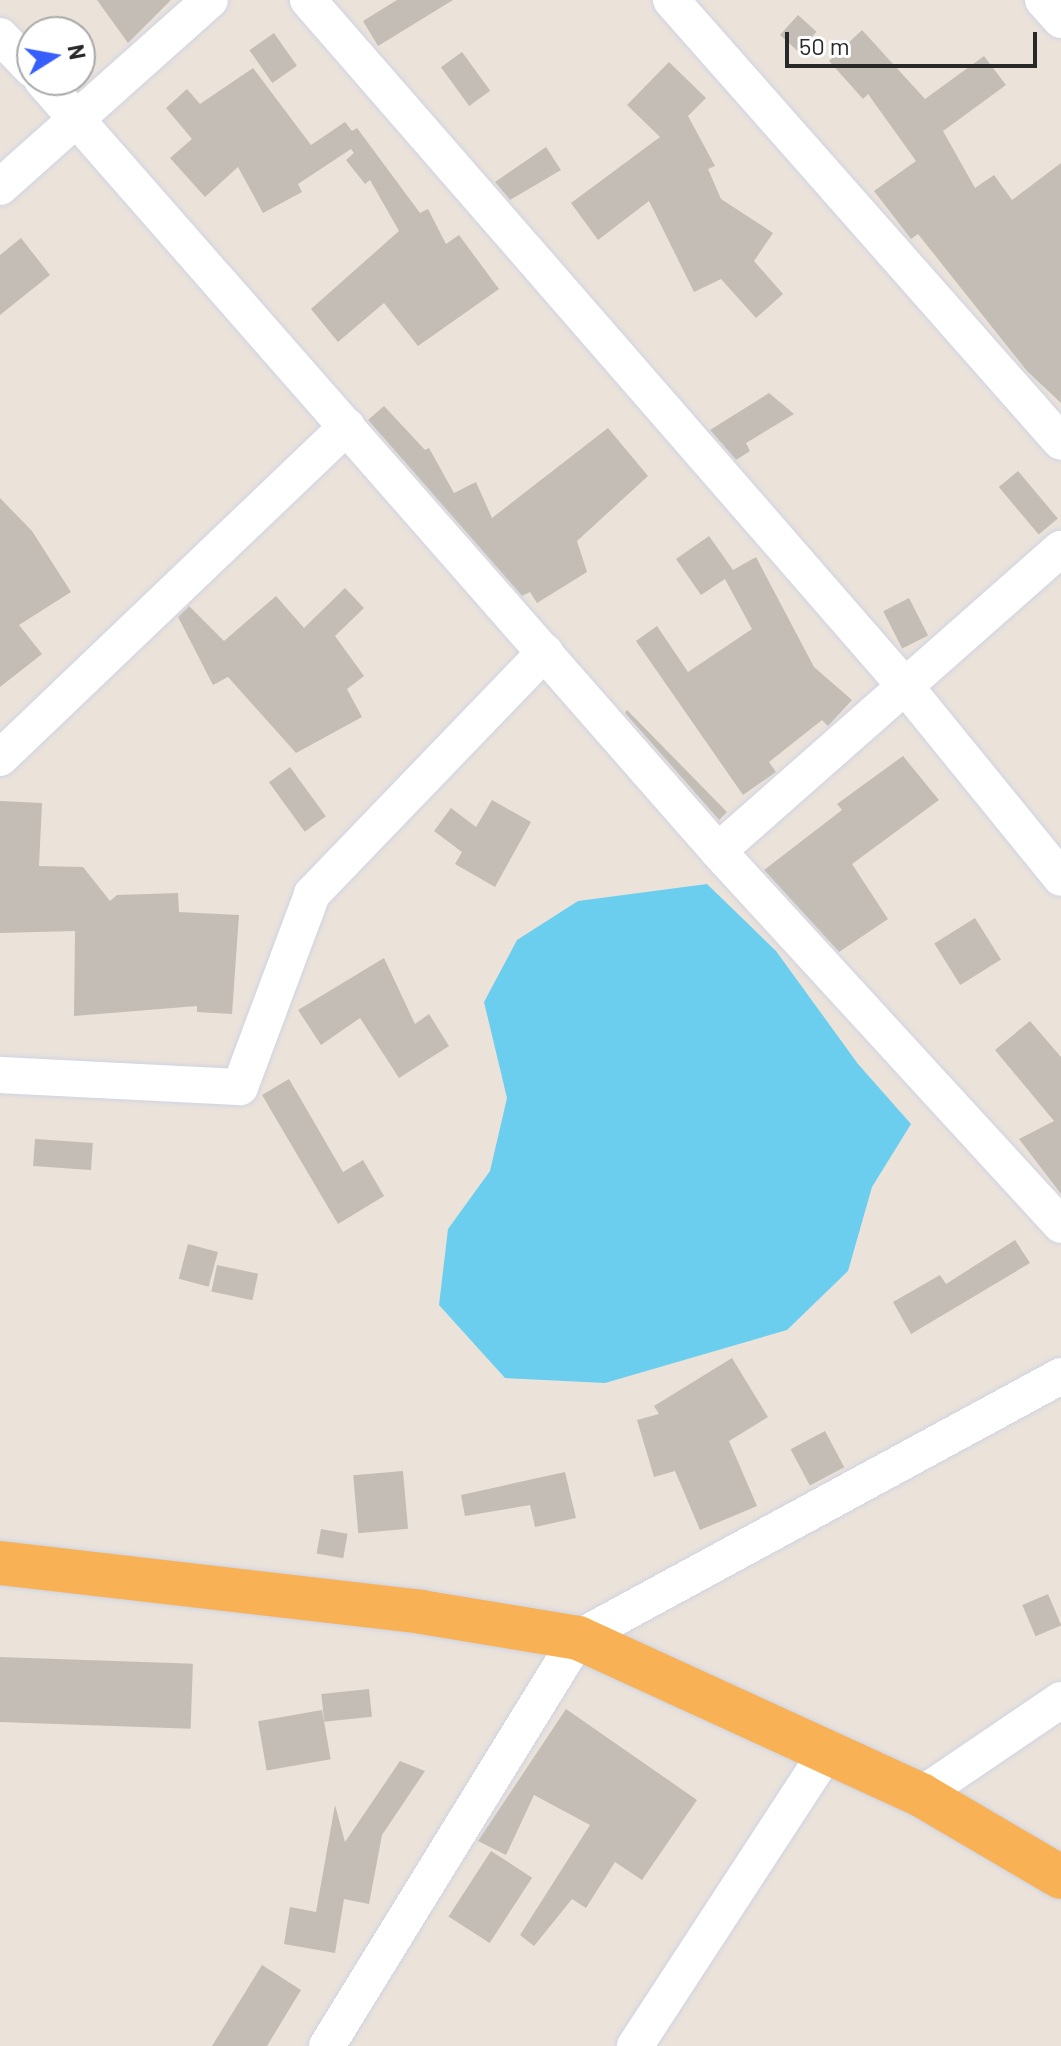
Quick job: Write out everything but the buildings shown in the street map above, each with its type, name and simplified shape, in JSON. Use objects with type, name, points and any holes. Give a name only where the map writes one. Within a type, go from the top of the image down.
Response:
[{"type":"highway","points":[[0,1563],[421,1612],[578,1638],[921,1795],[1061,1877]]},
{"type":"street","points":[[0,187],[210,0]]},
{"type":"street","points":[[308,0],[905,686],[1061,878]]},
{"type":"street","points":[[671,0],[1061,442]]},
{"type":"street","points":[[1043,0],[1061,20]]},
{"type":"street","points":[[0,36],[16,52]]},
{"type":"street","points":[[58,96],[718,851],[1061,1225]]},
{"type":"street","points":[[0,758],[347,426]]},
{"type":"street","points":[[718,851],[1061,549]]},
{"type":"street","points":[[0,1075],[240,1087],[312,894],[545,652]]},
{"type":"street","points":[[327,2046],[578,1638],[1061,1376]]},
{"type":"street","points":[[921,1795],[1061,1700]]},
{"type":"street","points":[[635,2046],[827,1751]]},
{"type":"water","points":[[707,884],[776,951],[858,1064],[911,1124],[872,1187],[848,1271],[787,1330],[605,1383],[505,1378],[439,1305],[448,1229],[490,1171],[507,1098],[484,1002],[517,940],[578,901]]}]
